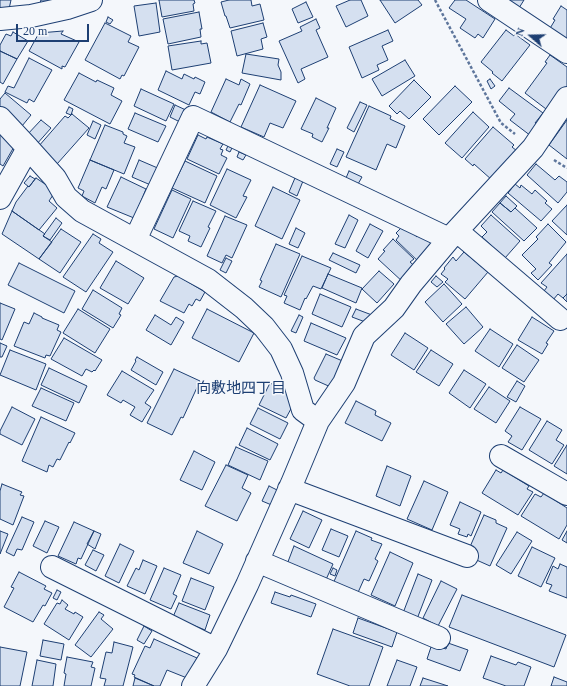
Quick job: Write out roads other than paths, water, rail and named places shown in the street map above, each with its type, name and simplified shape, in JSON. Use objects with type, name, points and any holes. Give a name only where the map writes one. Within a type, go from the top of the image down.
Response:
[{"type":"street","points":[[0,19],[30,16],[67,8],[90,0]]},
{"type":"street","points":[[489,0],[567,52]]},
{"type":"street","points":[[193,686],[216,649],[257,561],[318,421],[344,383],[364,336],[394,308],[411,284],[453,235],[533,148],[567,98]]},
{"type":"street","points":[[135,240],[193,117],[453,235],[560,319]]},
{"type":"street","points":[[0,118],[55,178],[66,197],[82,211],[208,280],[244,308],[264,327],[281,349],[292,373],[303,410],[318,421]]},
{"type":"street","points":[[0,198],[28,148]]},
{"type":"street","points":[[501,456],[567,494]]},
{"type":"street","points":[[289,489],[468,556]]},
{"type":"street","points":[[257,561],[439,638]]},
{"type":"street","points":[[52,567],[216,649]]},
{"type":"district","name":"向敷地四丁目","points":[[241,387]]}]
